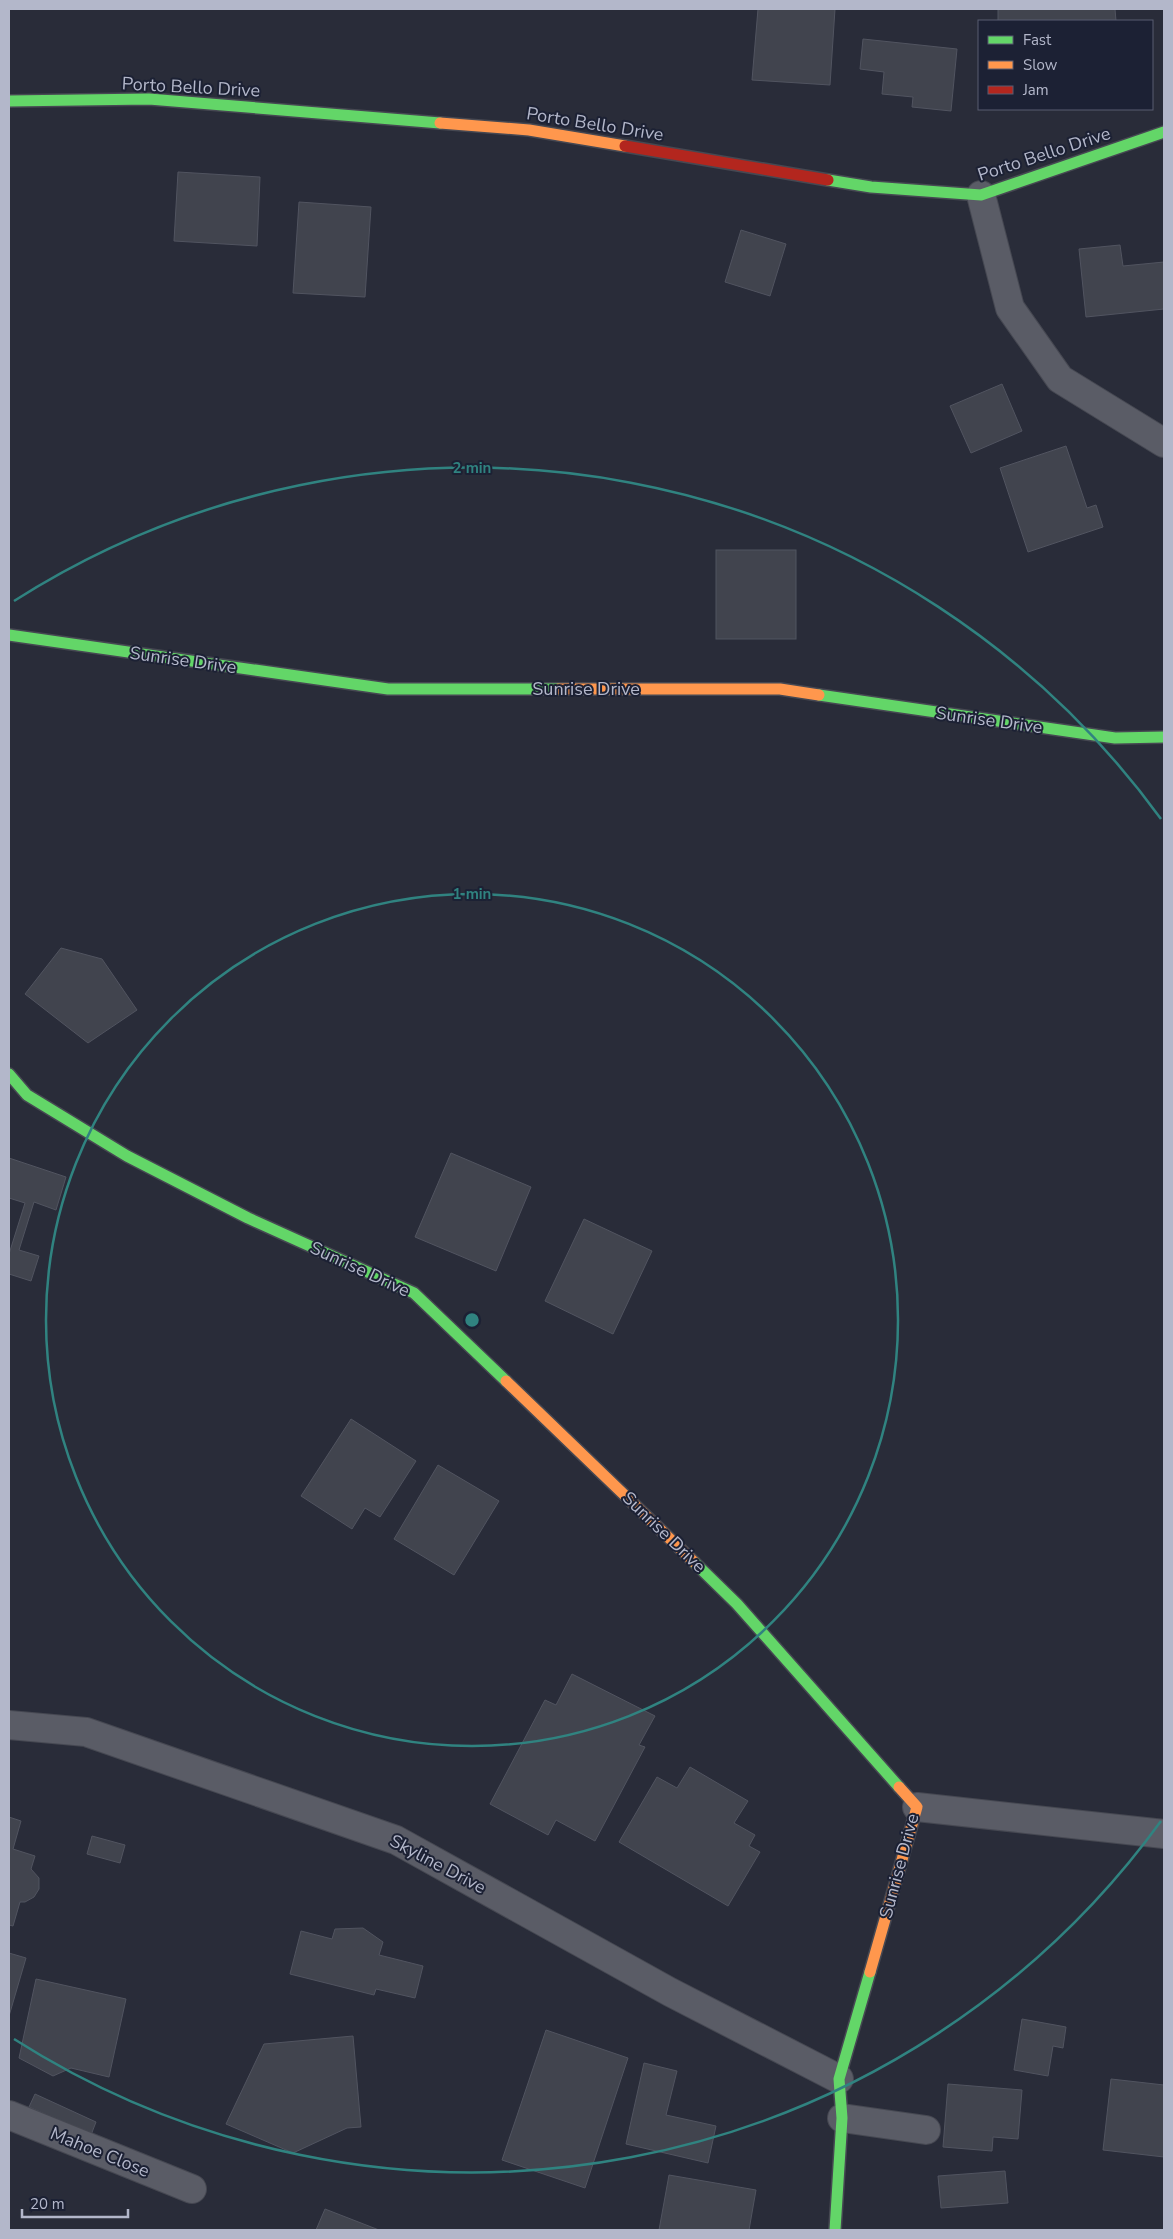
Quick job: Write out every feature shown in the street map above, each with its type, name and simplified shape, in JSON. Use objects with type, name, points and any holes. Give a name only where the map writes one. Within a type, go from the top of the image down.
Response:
[{"type":"street","name":"Porto Bello Drive","points":[[9,101],[149,99],[529,130],[872,187],[981,194],[1164,132]]},
{"type":"street","points":[[981,194],[1010,308],[1060,379],[1164,443]]},
{"type":"street","name":"Sunrise Drive","points":[[9,635],[388,689],[780,689],[1115,738],[1164,737]]},
{"type":"street","name":"Sunrise Drive","points":[[9,1074],[26,1095],[127,1156],[248,1218],[414,1293],[737,1604],[917,1807],[839,2079],[842,2118],[835,2230]]},
{"type":"street","name":"Skyline Drive","points":[[9,1724],[86,1732],[396,1840],[670,1992],[839,2079]]},
{"type":"street","points":[[917,1807],[1164,1834]]},
{"type":"street","name":"Mahoe Close","points":[[9,2115],[192,2189]]},
{"type":"street","points":[[842,2118],[926,2130]]},
{"type":"building","points":[[758,9],[835,9],[830,85],[752,80]]},
{"type":"building","points":[[998,9],[1115,9],[1116,20],[998,20]]},
{"type":"building","points":[[863,39],[957,49],[951,111],[912,107],[913,97],[882,94],[884,72],[860,69]]},
{"type":"building","points":[[178,172],[260,177],[257,246],[174,241]]},
{"type":"building","points":[[299,202],[371,207],[365,297],[293,293]]},
{"type":"building","points":[[741,230],[786,244],[770,296],[725,282]]},
{"type":"building","points":[[1120,245],[1123,266],[1164,262],[1164,309],[1086,317],[1079,249]]},
{"type":"building","points":[[1002,384],[1022,431],[971,453],[950,406]]},
{"type":"building","points":[[1066,446],[1087,508],[1096,505],[1103,527],[1028,552],[1000,468]]},
{"type":"building","points":[[716,550],[796,550],[796,639],[716,639]]},
{"type":"building","points":[[61,948],[102,959],[137,1010],[88,1043],[25,994]]},
{"type":"building","points":[[451,1153],[531,1187],[496,1271],[415,1237]]},
{"type":"building","points":[[9,1158],[66,1177],[56,1210],[34,1202],[19,1250],[39,1256],[31,1281],[9,1274],[9,1254],[25,1203],[9,1198]]},
{"type":"building","points":[[584,1219],[652,1251],[613,1334],[545,1301]]},
{"type":"building","points":[[351,1419],[416,1461],[380,1517],[365,1508],[352,1529],[301,1496]]},
{"type":"building","points":[[438,1465],[499,1501],[454,1575],[394,1539]]},
{"type":"building","points":[[572,1674],[655,1716],[639,1745],[645,1747],[595,1841],[556,1820],[548,1835],[490,1804],[545,1700],[556,1705]]},
{"type":"building","points":[[690,1767],[748,1801],[734,1823],[755,1835],[749,1846],[760,1852],[728,1906],[619,1842],[657,1777],[677,1788]]},
{"type":"building","points":[[9,1817],[21,1821],[13,1849],[35,1856],[31,1869],[39,1878],[39,1889],[34,1897],[25,1902],[20,1902],[13,1926],[9,1925]]},
{"type":"building","points":[[92,1836],[125,1845],[120,1863],[87,1854]]},
{"type":"building","points":[[363,1928],[383,1942],[379,1955],[423,1966],[415,1998],[376,1989],[374,1995],[290,1974],[301,1931],[332,1939],[335,1929]]},
{"type":"building","points":[[9,1953],[26,1958],[9,2016]]},
{"type":"building","points":[[36,1979],[126,1999],[109,2077],[71,2068],[53,2076],[19,2058]]},
{"type":"building","points":[[1022,2019],[1066,2027],[1063,2048],[1053,2046],[1048,2076],[1014,2070]]},
{"type":"building","points":[[546,2030],[628,2058],[585,2188],[502,2160]]},
{"type":"building","points":[[353,2036],[361,2127],[347,2128],[293,2153],[226,2124],[264,2044]]},
{"type":"building","points":[[644,2063],[677,2071],[666,2115],[716,2126],[708,2163],[626,2144]]},
{"type":"building","points":[[1111,2079],[1164,2085],[1164,2157],[1103,2150]]},
{"type":"building","points":[[948,2084],[1022,2090],[1018,2139],[993,2137],[992,2151],[943,2147]]},
{"type":"building","points":[[35,2094],[96,2122],[91,2135],[29,2107]]},
{"type":"building","points":[[1005,2171],[1008,2203],[941,2208],[938,2176]]},
{"type":"building","points":[[669,2175],[756,2190],[749,2230],[659,2230]]},
{"type":"building","points":[[325,2209],[379,2230],[316,2230]]},
{"type":"traffic: fast","points":[[9,101],[149,99],[440,123]]},
{"type":"traffic: fast","points":[[828,180],[871,187],[981,195],[1164,132]]},
{"type":"traffic: fast","points":[[9,635],[388,689],[558,689]]},
{"type":"traffic: fast","points":[[819,695],[1115,738],[1164,737]]},
{"type":"traffic: fast","points":[[9,1074],[27,1095],[127,1156],[248,1218],[414,1293],[506,1381]]},
{"type":"traffic: fast","points":[[694,1562],[737,1604],[899,1787]]},
{"type":"traffic: fast","points":[[835,2230],[842,2118],[839,2079],[870,1972]]},
{"type":"traffic: slow","points":[[440,123],[529,130],[625,146]]},
{"type":"traffic: slow","points":[[558,689],[780,689],[819,695]]},
{"type":"traffic: slow","points":[[506,1381],[694,1562]]},
{"type":"traffic: slow","points":[[870,1972],[917,1807],[899,1787]]},
{"type":"traffic: jam","points":[[625,146],[828,180]]}]
